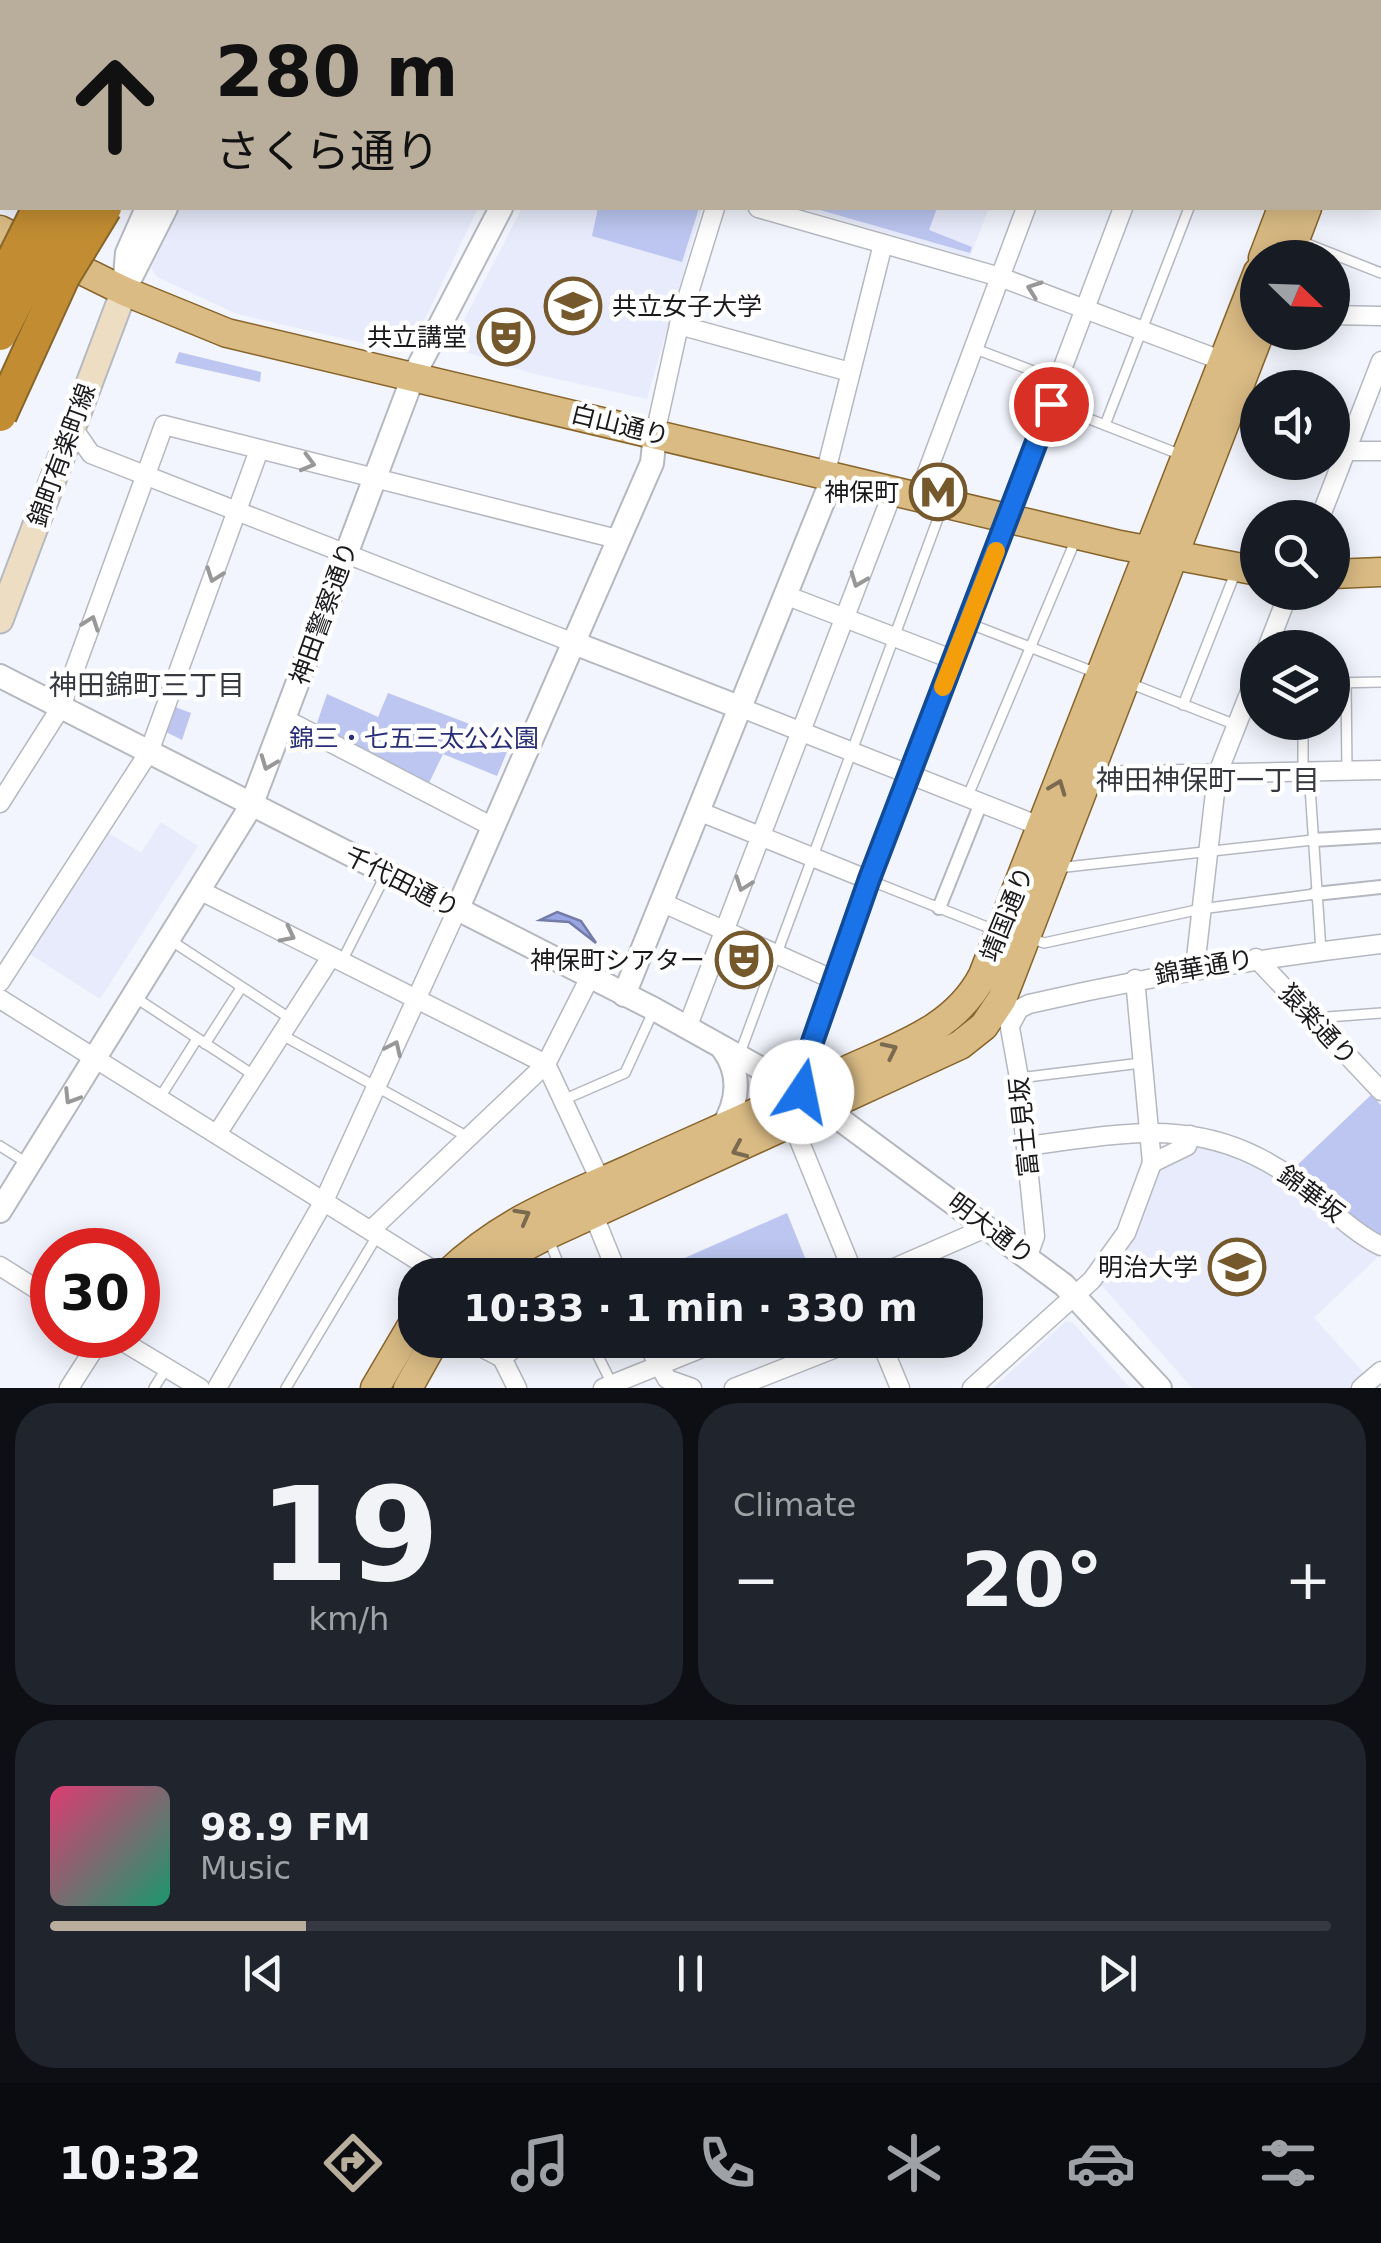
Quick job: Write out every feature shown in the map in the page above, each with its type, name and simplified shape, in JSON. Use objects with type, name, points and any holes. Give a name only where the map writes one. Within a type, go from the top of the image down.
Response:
[{"type":"highway","points":[[0,286],[38,210]]},
{"type":"highway","points":[[0,334],[31,268],[71,210]]},
{"type":"highway","points":[[0,376],[71,210]]},
{"type":"highway","points":[[0,415],[63,277],[104,210]]},
{"type":"main road","points":[[1270,240],[1281,210]]},
{"type":"main road","points":[[1295,240],[1306,210]]},
{"type":"main road","name":"白山通り","points":[[3,232],[124,290],[227,333],[1163,554],[1240,569]]},
{"type":"main road","name":"錦町有楽町線","points":[[0,620],[124,290]]},
{"type":"main road","name":"靖国通り","points":[[1163,554],[1186,457],[1223,360],[1240,328]]},
{"type":"main road","name":"靖国通り","points":[[504,1258],[547,1235],[828,1110],[972,1038],[1014,1008],[1013,934],[1042,828],[1114,679],[1163,554],[1252,350]]},
{"type":"main road","points":[[1350,573],[1381,572]]},
{"type":"main road","name":"靖国通り","points":[[464,1258],[498,1230],[802,1092],[952,1018],[1013,934],[1052,869],[1089,776],[1114,679]]},
{"type":"main road","points":[[384,1385],[398,1356]]},
{"type":"main road","points":[[408,1388],[425,1358]]},
{"type":"street","points":[[124,290],[128,253],[146,210]]},
{"type":"street","points":[[124,290],[165,210]]},
{"type":"street","name":"神田警察通り","points":[[0,1211],[251,806],[413,377],[500,210]]},
{"type":"street","points":[[216,1388],[324,1200],[494,827],[652,462],[678,326],[714,210]]},
{"type":"street","points":[[765,210],[1000,276],[1223,360]]},
{"type":"street","points":[[687,1028],[844,618],[919,495],[1025,210]]},
{"type":"street","points":[[802,1092],[811,1046],[869,880],[1122,210]]},
{"type":"street","points":[[624,995],[829,476],[850,372],[883,244]]},
{"type":"street","points":[[1350,315],[1381,316]]},
{"type":"street","points":[[678,326],[850,372]]},
{"type":"street","points":[[1350,442],[1381,361]]},
{"type":"street","points":[[0,803],[60,707],[164,425],[617,539]]},
{"type":"street","points":[[73,428],[91,454],[1042,828]]},
{"type":"street","points":[[0,982],[149,752],[259,450]]},
{"type":"street","points":[[1350,452],[1381,451]]},
{"type":"street","points":[[785,595],[954,660]]},
{"type":"street","name":"千代田通り","points":[[0,676],[654,1009],[802,1092]]},
{"type":"street","points":[[1195,967],[1217,774],[1240,716]]},
{"type":"street","points":[[284,719],[494,827]]},
{"type":"street","points":[[1089,776],[1381,770]]},
{"type":"street","points":[[939,908],[974,800]]},
{"type":"street","points":[[698,811],[869,880]]},
{"type":"street","points":[[1313,840],[1381,836]]},
{"type":"street","points":[[1315,894],[1381,887]]},
{"type":"street","points":[[201,891],[546,1064],[601,1182]]},
{"type":"street","points":[[661,902],[834,980]]},
{"type":"street","name":"錦華通り","points":[[1014,1008],[1195,967],[1381,944]]},
{"type":"street","name":"猿楽通り","points":[[1256,958],[1381,1091]]},
{"type":"street","points":[[217,1134],[286,1027],[336,960]]},
{"type":"street","points":[[983,975],[994,980],[1014,1008]]},
{"type":"street","points":[[375,1231],[546,1064],[590,976]]},
{"type":"street","points":[[972,1388],[1076,1296],[1126,1232],[1152,1164],[1146,1132],[1135,979]]},
{"type":"street","points":[[0,999],[417,1258]]},
{"type":"street","name":"富士見坂","points":[[1014,1008],[1035,1236],[1028,1256]]},
{"type":"street","points":[[722,1128],[736,1094],[736,1071],[730,1051]]},
{"type":"street","name":"明大通り","points":[[802,1092],[1028,1256],[1076,1296],[1160,1388]]},
{"type":"street","points":[[794,1126],[847,1258]]},
{"type":"street","name":"錦華坂","points":[[1027,1146],[1146,1132],[1190,1134],[1238,1148],[1294,1180],[1381,1246]]},
{"type":"street","points":[[1152,1164],[1186,1146],[1190,1134]]},
{"type":"street","points":[[594,1216],[611,1258]]},
{"type":"street","points":[[917,1258],[988,1227]]},
{"type":"street","points":[[0,1266],[30,1285]]},
{"type":"street","points":[[69,1388],[88,1358]]},
{"type":"street","points":[[150,1358],[200,1388]]},
{"type":"street","points":[[502,1358],[518,1388]]},
{"type":"street","points":[[653,1358],[666,1379],[692,1388]]},
{"type":"street","points":[[607,1386],[679,1358]]},
{"type":"street","points":[[734,1388],[810,1358]]},
{"type":"street","points":[[888,1358],[900,1388]]},
{"type":"street","points":[[1361,1388],[1381,1371]]},
{"type":"lane","points":[[1105,425],[1188,210]]},
{"type":"lane","points":[[1350,264],[1381,273]]},
{"type":"lane","points":[[973,348],[1059,381]]},
{"type":"lane","points":[[1051,404],[1186,457]]},
{"type":"lane","points":[[730,1051],[776,952],[892,636],[919,495]]},
{"type":"lane","points":[[974,800],[1029,646],[1034,644],[1078,534]]},
{"type":"lane","points":[[1182,705],[1240,585]]},
{"type":"lane","points":[[968,623],[1236,725]]},
{"type":"lane","points":[[1350,683],[1381,682]]},
{"type":"lane","points":[[1304,740],[1321,951]]},
{"type":"lane","points":[[1347,740],[1347,771]]},
{"type":"lane","points":[[1052,869],[1313,840]]},
{"type":"lane","points":[[336,960],[386,873]]},
{"type":"lane","points":[[869,880],[939,908],[1044,942],[1201,909],[1315,894]]},
{"type":"lane","points":[[170,940],[242,988],[286,1027],[375,1090],[468,1137]]},
{"type":"lane","points":[[158,1098],[242,988]]},
{"type":"lane","points":[[134,997],[255,1076]]},
{"type":"lane","points":[[563,1100],[625,1073],[654,1009]]},
{"type":"lane","points":[[1312,1018],[1381,1013]]},
{"type":"lane","points":[[1019,1078],[1142,1063]]},
{"type":"lane","points":[[0,1146],[28,1164]]},
{"type":"lane","points":[[286,1388],[375,1231]]},
{"type":"lane","points":[[547,1235],[556,1258]]},
{"type":"lane","points":[[597,1358],[607,1386]]},
{"type":"lane","points":[[154,1388],[166,1368]]},
{"type":"shaded area","points":[[178,210],[477,210],[413,344],[397,351],[237,314],[157,277],[151,268]]},
{"type":"shaded area","name":"共立女子大学","points":[[521,210],[701,210],[647,399],[530,373],[450,347]]},
{"type":"shaded area","points":[[806,210],[988,210],[970,257]]},
{"type":"shaded area","points":[[161,822],[198,846],[100,999],[28,953],[107,832],[141,853]]},
{"type":"shaded area","points":[[557,912],[581,921],[596,943],[569,922],[540,920]]},
{"type":"shaded area","name":"明治大学","points":[[1199,1144],[1258,1160],[1381,1254],[1314,1318],[1366,1375],[1351,1388],[1192,1388],[1097,1280],[1160,1165]]},
{"type":"shaded area","points":[[1066,1321],[1073,1323],[1130,1388],[993,1388]]},
{"type":"green space","points":[[598,210],[698,210],[682,262],[592,236]]},
{"type":"green space","points":[[820,210],[936,210],[929,230],[972,247],[970,253]]},
{"type":"green space","points":[[179,352],[261,372],[260,382],[175,363]]},
{"type":"green space","name":"錦三・七五三太公公園","points":[[388,693],[512,740],[497,776],[443,754],[429,783],[316,726],[327,694],[378,717]]},
{"type":"green space","points":[[175,707],[191,713],[182,740],[166,732]]},
{"type":"green space","points":[[1371,1095],[1381,1105],[1381,1238],[1290,1172]]},
{"type":"green space","points":[[787,1213],[805,1258],[685,1258]]},
{"type":"slow traffic","points":[[943,687],[996,551]]},
{"type":"place","name":"共立女子大学","points":[[573,306]]},
{"type":"place","name":"共立講堂","points":[[506,337]]},
{"type":"place","name":"神保町","points":[[938,492]]},
{"type":"place","name":"神保町シアター","points":[[744,960]]},
{"type":"place","name":"明治大学","points":[[1237,1267]]},
{"type":"district","name":"神田錦町三丁目","points":[[147,685]]},
{"type":"district","name":"神田神保町一丁目","points":[[1208,780]]},
{"type":"route","points":[[802,1092],[811,1046],[869,880],[1051,404]]}]
